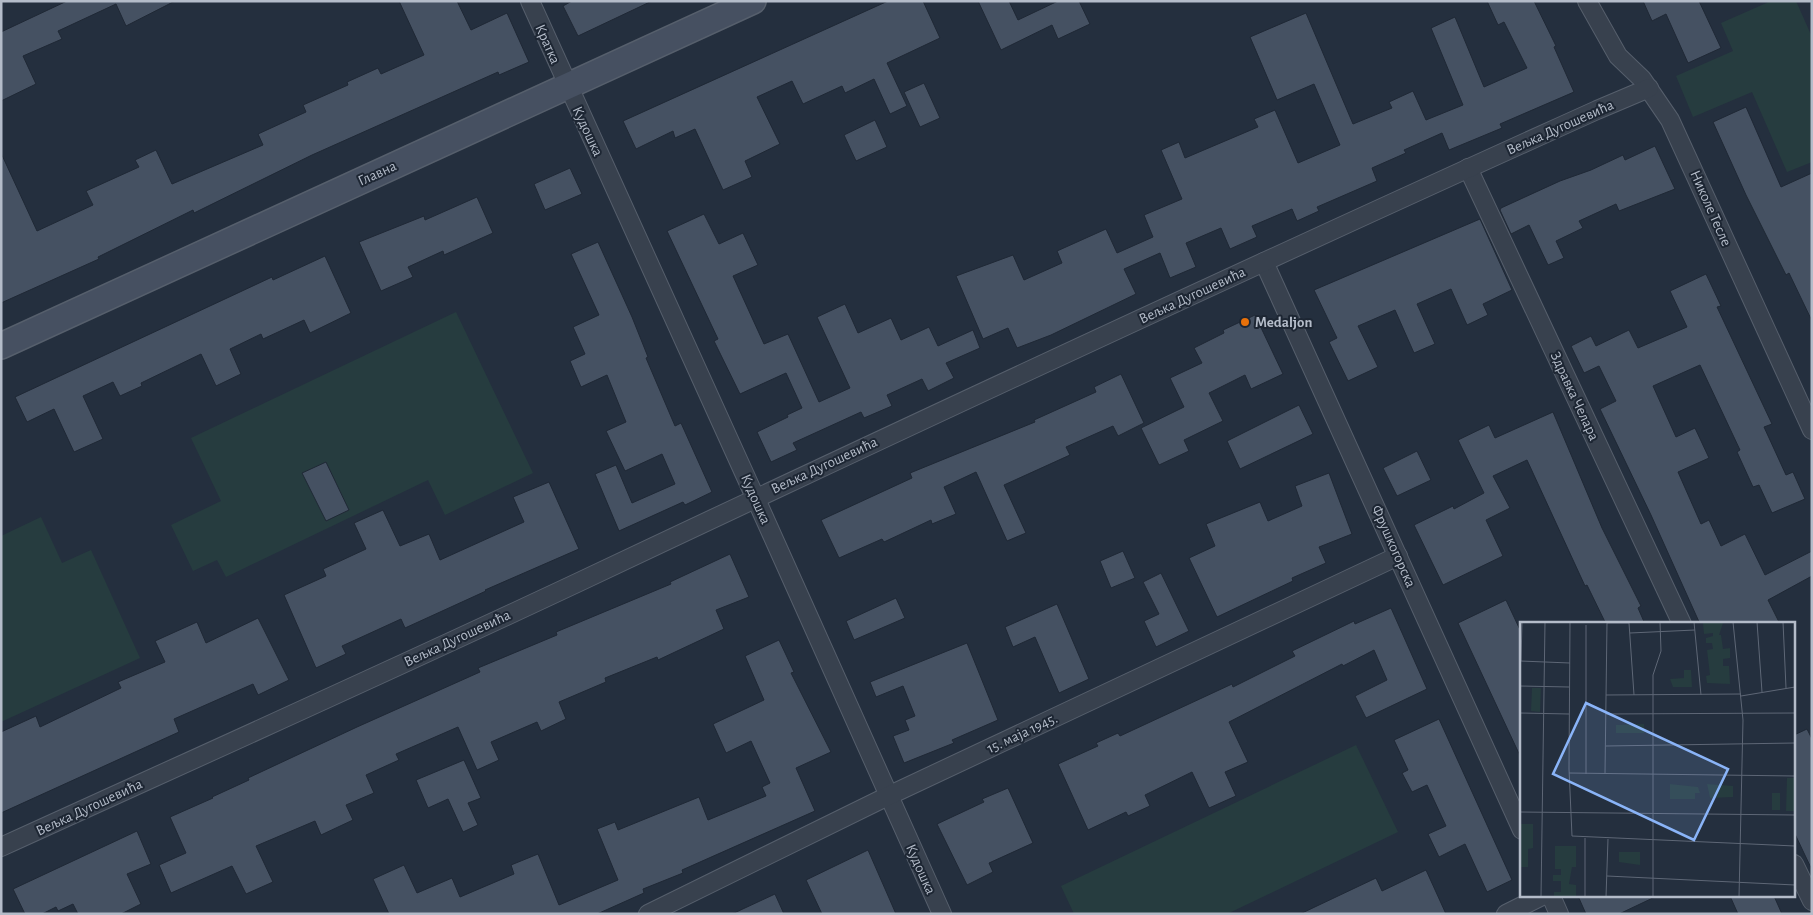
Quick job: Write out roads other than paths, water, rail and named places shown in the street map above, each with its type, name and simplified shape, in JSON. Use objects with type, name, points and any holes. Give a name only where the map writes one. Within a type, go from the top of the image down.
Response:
[{"type":"main road","name":"Главна","points":[[1,346],[753,1]]},
{"type":"street","name":"Кратка","points":[[530,1],[567,86]]},
{"type":"street","name":"Николе Тесле","points":[[1587,1],[1618,56],[1649,88],[1678,134],[1812,430]]},
{"type":"street","name":"Кудошка","points":[[567,86],[756,497],[942,914]]},
{"type":"street","name":"Вељка Дугошевића","points":[[1,847],[578,582],[756,497],[1468,168],[1649,88]]},
{"type":"street","name":"Здравка Челара","points":[[1468,168],[1681,622]]},
{"type":"street","name":"Фрушкогорска","points":[[1264,262],[1520,826]]},
{"type":"street","name":"15. маја 1945.","points":[[648,914],[888,796],[1398,556]]},
{"type":"street","points":[[1796,868],[1812,901]]},
{"type":"street","points":[[1506,914],[1538,898]]},
{"type":"street","points":[[1552,898],[1559,914]]},
{"type":"place","name":"Medaljon","points":[[1245,322]]}]
